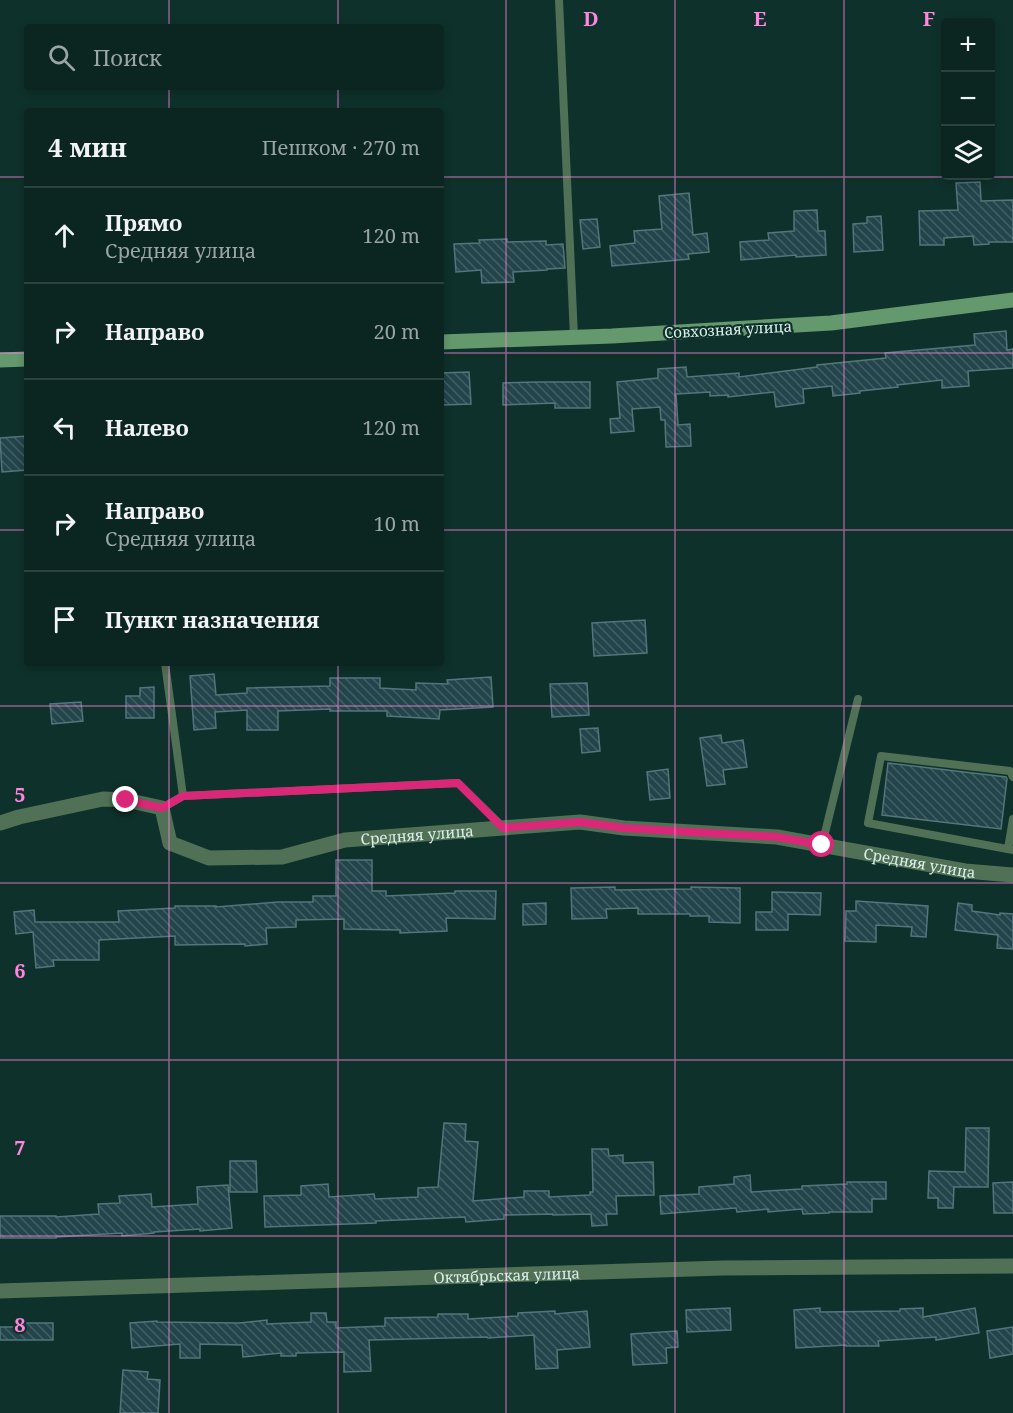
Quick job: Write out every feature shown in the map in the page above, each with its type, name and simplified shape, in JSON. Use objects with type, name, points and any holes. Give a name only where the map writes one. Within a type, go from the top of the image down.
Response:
[{"type":"street","name":"Совхозная улица","points":[[444,342],[831,323],[1013,300]]},
{"type":"street","points":[[0,360],[24,359]]},
{"type":"street","points":[[0,823],[103,799],[126,800],[162,808]]},
{"type":"street","name":"Средняя улица","points":[[162,808],[170,843],[208,858],[282,857],[345,840],[580,822],[624,828],[777,837],[965,871],[1013,875]]},
{"type":"street","name":"Октябрьская улица","points":[[0,1291],[723,1268],[1013,1266]]},
{"type":"lane","points":[[559,0],[574,337]]},
{"type":"lane","points":[[165,666],[183,796]]},
{"type":"lane","points":[[822,845],[858,699]]},
{"type":"lane","points":[[1013,777],[1010,771],[881,756],[868,823],[1010,849],[1013,819]]},
{"type":"lane","points":[[162,808],[183,796],[458,783],[503,828]]},
{"type":"building","points":[[980,182],[981,201],[1013,200],[1013,242],[989,242],[989,244],[974,245],[973,236],[944,238],[944,245],[920,245],[919,211],[958,210],[956,183]]},
{"type":"building","points":[[689,193],[693,235],[707,233],[709,252],[688,254],[689,259],[612,266],[610,246],[635,243],[634,231],[662,229],[659,196]]},
{"type":"building","points":[[817,210],[818,231],[825,231],[826,255],[741,260],[740,242],[769,240],[768,233],[794,231],[794,211]]},
{"type":"building","points":[[881,216],[883,250],[854,252],[853,224],[867,223],[867,217]]},
{"type":"building","points":[[597,219],[600,247],[583,249],[580,220]]},
{"type":"building","points":[[507,239],[507,242],[546,241],[546,245],[563,244],[565,268],[513,272],[514,282],[482,283],[481,270],[456,272],[454,244]]},
{"type":"building","points":[[1006,331],[1007,350],[1013,349],[1013,368],[968,371],[969,386],[942,388],[942,380],[833,396],[832,386],[803,389],[804,403],[776,407],[774,392],[728,397],[728,395],[710,396],[710,392],[676,394],[678,425],[690,424],[691,446],[666,447],[665,420],[661,420],[660,407],[632,409],[634,431],[611,433],[610,419],[620,418],[617,382],[658,378],[658,369],[686,367],[687,377],[739,373],[739,377],[817,367],[817,365],[886,358],[885,353],[975,345],[974,334]]},
{"type":"building","points":[[469,372],[471,404],[444,405],[444,373]]},
{"type":"building","points":[[590,382],[590,408],[555,408],[555,403],[503,405],[503,383]]},
{"type":"building","points":[[24,436],[24,470],[2,472],[0,438]]},
{"type":"building","points":[[645,620],[647,653],[594,656],[592,623]]},
{"type":"building","points":[[214,674],[216,695],[247,693],[247,688],[330,686],[330,678],[380,678],[380,688],[416,690],[416,683],[448,684],[447,680],[491,677],[493,707],[440,710],[439,719],[387,716],[387,711],[330,711],[330,709],[278,711],[278,730],[247,730],[247,710],[215,712],[216,728],[194,730],[190,676]]},
{"type":"building","points":[[587,683],[589,715],[552,717],[550,684]]},
{"type":"building","points":[[154,687],[154,718],[126,718],[126,696],[140,696],[140,688]]},
{"type":"building","points":[[81,702],[83,721],[52,724],[50,704]]},
{"type":"building","points":[[598,728],[600,751],[582,753],[580,729]]},
{"type":"building","points":[[721,735],[722,743],[743,740],[747,767],[723,770],[725,784],[707,786],[700,738]]},
{"type":"building","points":[[888,763],[1006,777],[1001,829],[882,815]]},
{"type":"building","points":[[668,769],[670,798],[650,800],[647,772]]},
{"type":"building","points":[[336,860],[372,860],[372,891],[386,891],[386,896],[455,893],[455,891],[496,891],[495,919],[446,918],[447,931],[400,933],[400,930],[344,929],[344,919],[296,920],[296,927],[266,928],[267,944],[245,946],[245,944],[175,945],[175,936],[99,940],[99,960],[53,960],[54,966],[36,968],[33,932],[16,934],[14,912],[34,910],[35,922],[119,922],[118,911],[175,908],[175,906],[216,907],[278,902],[313,902],[313,896],[336,896]]},
{"type":"building","points":[[615,887],[615,890],[740,888],[740,923],[709,922],[709,916],[690,916],[690,914],[638,914],[638,908],[606,909],[607,918],[572,919],[571,888]]},
{"type":"building","points":[[772,892],[821,893],[820,915],[788,914],[788,930],[756,930],[756,912],[772,912]]},
{"type":"building","points":[[856,901],[928,906],[926,937],[911,936],[912,927],[876,925],[876,942],[845,941],[846,911],[856,911]]},
{"type":"building","points":[[546,903],[546,924],[523,925],[523,904]]},
{"type":"building","points":[[958,903],[972,905],[972,911],[1000,915],[1000,913],[1013,914],[1013,949],[997,948],[998,935],[955,930]]},
{"type":"building","points":[[444,1123],[466,1124],[465,1141],[478,1142],[473,1201],[524,1197],[524,1191],[549,1191],[549,1197],[590,1195],[590,1192],[593,1192],[592,1149],[608,1149],[609,1156],[623,1155],[623,1163],[653,1162],[654,1195],[616,1196],[617,1214],[606,1214],[607,1225],[592,1226],[591,1214],[553,1214],[504,1215],[504,1219],[466,1222],[465,1217],[265,1227],[264,1196],[301,1195],[301,1186],[328,1184],[329,1197],[374,1194],[375,1199],[418,1197],[418,1188],[438,1187]]},
{"type":"building","points":[[966,1128],[989,1128],[988,1187],[954,1187],[953,1208],[938,1208],[938,1198],[928,1198],[929,1171],[965,1172]]},
{"type":"building","points":[[230,1161],[256,1161],[257,1192],[230,1192]]},
{"type":"building","points":[[750,1175],[751,1192],[802,1189],[802,1186],[847,1184],[847,1182],[886,1182],[886,1199],[872,1199],[872,1212],[803,1214],[802,1209],[737,1212],[736,1208],[661,1214],[660,1196],[699,1194],[699,1187],[734,1184],[734,1177]]},
{"type":"building","points":[[1013,1182],[1013,1213],[994,1213],[993,1183]]},
{"type":"building","points":[[228,1185],[232,1228],[122,1236],[122,1233],[56,1238],[0,1238],[0,1216],[56,1217],[99,1214],[98,1204],[120,1203],[119,1196],[151,1194],[152,1207],[198,1204],[197,1187]]},
{"type":"building","points":[[730,1308],[731,1330],[687,1332],[686,1310]]},
{"type":"building","points":[[820,1308],[820,1312],[900,1311],[900,1309],[923,1308],[923,1317],[975,1308],[979,1333],[936,1340],[936,1337],[878,1341],[879,1346],[796,1348],[794,1310]]},
{"type":"building","points":[[555,1311],[555,1314],[587,1311],[590,1347],[557,1350],[558,1368],[536,1369],[534,1335],[369,1340],[371,1371],[344,1372],[344,1352],[296,1353],[296,1356],[281,1356],[281,1353],[243,1357],[242,1345],[200,1344],[200,1358],[180,1358],[180,1344],[132,1348],[130,1323],[157,1321],[239,1323],[267,1320],[267,1324],[311,1322],[311,1313],[326,1313],[327,1322],[336,1322],[336,1328],[385,1326],[385,1318],[468,1314],[468,1319]]},
{"type":"building","points":[[15,1323],[53,1323],[53,1340],[0,1340],[0,1327],[15,1327]]},
{"type":"building","points":[[1013,1327],[1013,1354],[990,1358],[987,1331]]},
{"type":"building","points":[[677,1331],[678,1347],[666,1348],[667,1363],[633,1365],[631,1334]]},
{"type":"building","points":[[123,1370],[148,1372],[147,1379],[160,1380],[158,1413],[120,1413]]},
{"type":"route","points":[[126,800],[162,808],[183,796],[458,783],[503,828],[580,822],[624,828],[777,837],[822,845]]}]
